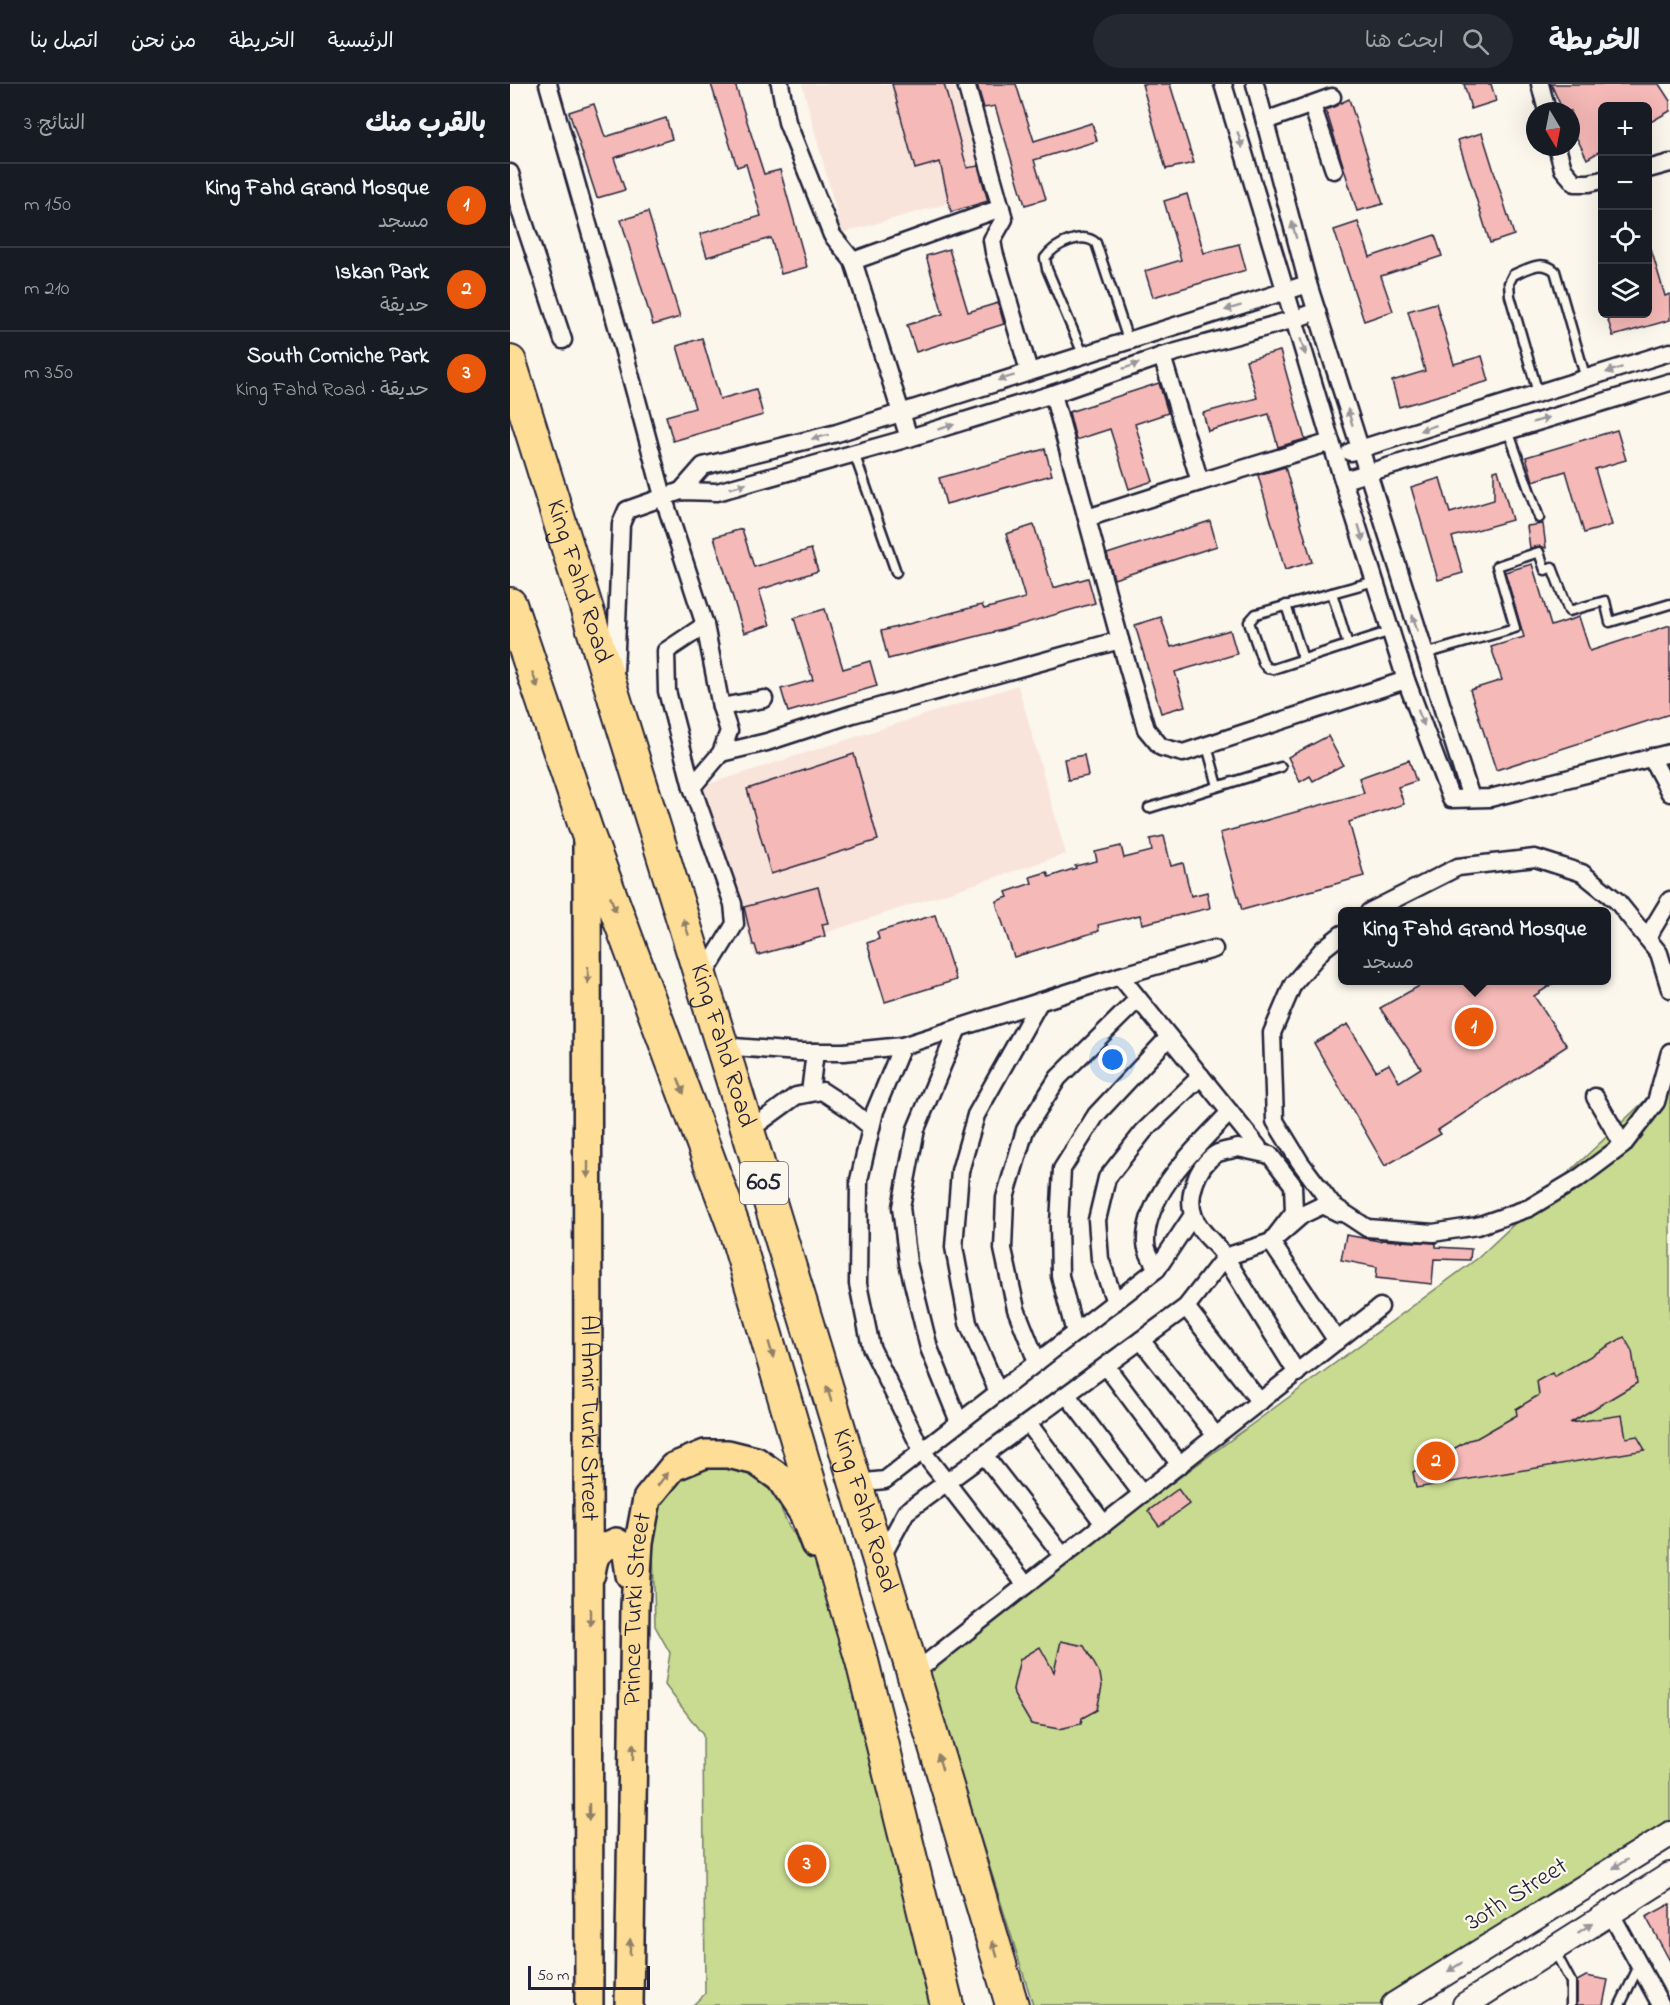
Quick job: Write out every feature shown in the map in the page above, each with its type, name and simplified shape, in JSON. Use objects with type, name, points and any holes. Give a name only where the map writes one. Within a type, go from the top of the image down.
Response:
[{"type":"highway","name":"King Fahd Road","points":[[510,362],[880,1560],[1012,2005]]},
{"type":"highway","name":"King Fahd Road","points":[[510,604],[587,832],[735,1230],[862,1661],[947,2005]]},
{"type":"highway","points":[[735,1230],[752,1250],[764,1249],[772,1241],[774,1226],[771,1206]]},
{"type":"highway","points":[[759,1310],[765,1297],[760,1271],[768,1262],[783,1266],[796,1287]]},
{"type":"main road","name":"Al Amir Turki Street","points":[[587,832],[589,2005]]},
{"type":"main road","name":"Prince Turki Street","points":[[629,2005],[635,1606],[639,1542],[647,1499],[673,1467],[705,1454],[728,1454],[756,1461],[780,1478],[803,1513],[862,1661]]},
{"type":"main road","points":[[590,1581],[594,1556],[604,1547],[616,1542],[626,1548],[635,1606]]},
{"type":"street","points":[[548,84],[663,496],[705,625],[721,707],[729,731],[721,753],[692,787]]},
{"type":"street","points":[[780,84],[787,123],[832,235],[853,261],[909,438]]},
{"type":"street","points":[[966,84],[1004,219],[992,240],[994,252],[1029,371]]},
{"type":"street","points":[[1223,84],[1406,681],[1451,799],[1490,798],[1670,753]]},
{"type":"street","points":[[1256,84],[1308,284],[1472,798]]},
{"type":"street","points":[[1540,84],[1545,102]]},
{"type":"street","points":[[1265,121],[1332,97]]},
{"type":"street","points":[[1312,105],[1334,170]]},
{"type":"street","points":[[1559,156],[1563,169],[1575,183],[1598,181]]},
{"type":"street","points":[[1652,168],[1670,163]]},
{"type":"street","points":[[510,174],[563,340]]},
{"type":"street","points":[[853,261],[1002,208]]},
{"type":"street","points":[[681,491],[703,466],[837,433],[1308,284]]},
{"type":"street","points":[[614,698],[621,524],[627,510],[681,491],[717,492],[909,438],[1053,394],[1162,356],[1295,320],[1317,311]]},
{"type":"street","points":[[1087,519],[1200,482],[1334,449],[1360,450],[1670,352]]},
{"type":"street","points":[[1162,356],[1200,482]]},
{"type":"street","points":[[1344,480],[1670,382]]},
{"type":"street","points":[[1053,394],[1146,729],[1161,747],[1183,753],[1406,681]]},
{"type":"street","points":[[702,978],[735,924],[733,904],[692,787],[668,691],[666,651],[705,625]]},
{"type":"street","points":[[721,753],[767,742],[853,714],[1120,640]]},
{"type":"street","points":[[721,707],[764,699]]},
{"type":"street","points":[[1652,757],[1670,793]]},
{"type":"street","points":[[1379,907],[1458,867],[1535,858],[1582,873],[1617,901],[1659,953],[1670,989]]},
{"type":"street","points":[[1647,938],[1670,900]]},
{"type":"street","points":[[1338,937],[1323,950],[1293,984],[1272,1033],[1275,1121],[1300,1162],[1332,1204],[1367,1228],[1433,1233],[1477,1226],[1529,1208],[1580,1178],[1623,1144],[1656,1102],[1670,1052]]},
{"type":"street","points":[[722,1046],[844,1052],[902,1046],[1120,976],[1214,949]]},
{"type":"street","points":[[1120,976],[1258,1147]]},
{"type":"street","points":[[1037,1362],[1016,1309],[1003,1250],[1005,1198],[1025,1130],[1058,1078],[1138,999]]},
{"type":"street","points":[[998,1392],[968,1323],[954,1247],[960,1171],[976,1115],[1040,1002]]},
{"type":"street","points":[[958,1028],[916,1129],[901,1208],[909,1263],[929,1348],[960,1422]]},
{"type":"street","points":[[1075,1333],[1060,1276],[1059,1224],[1062,1170],[1096,1115],[1169,1036]]},
{"type":"street","points":[[902,1046],[875,1111],[859,1180],[858,1284],[871,1347],[922,1451],[1026,1586]]},
{"type":"street","points":[[810,1093],[815,1052]]},
{"type":"street","points":[[1114,1302],[1100,1259],[1097,1220],[1107,1178],[1144,1131],[1201,1076]]},
{"type":"street","points":[[748,1131],[796,1096],[822,1091],[871,1127]]},
{"type":"street","points":[[1595,1097],[1623,1144]]},
{"type":"street","points":[[1157,1269],[1146,1245],[1150,1213],[1167,1182],[1230,1112]]},
{"type":"street","points":[[1258,1147],[1275,1121]]},
{"type":"street","points":[[1258,1147],[1238,1148],[1216,1154],[1203,1167],[1191,1193],[1193,1215],[1204,1234],[1226,1257],[1297,1373]]},
{"type":"street","points":[[1238,1148],[1270,1155],[1293,1185],[1294,1212],[1271,1242]]},
{"type":"street","points":[[880,1560],[906,1512],[1186,1307],[1226,1257],[1271,1242],[1302,1215],[1323,1205],[1357,1221]]},
{"type":"street","points":[[856,1483],[885,1480],[1157,1269],[1193,1215]]},
{"type":"street","points":[[1271,1242],[1337,1341]]},
{"type":"street","points":[[1186,1307],[1260,1402]]},
{"type":"street","points":[[914,1673],[1380,1307]]},
{"type":"street","points":[[1141,1340],[1216,1436]]},
{"type":"street","points":[[1106,1366],[1180,1465]]},
{"type":"street","points":[[1067,1395],[1142,1494]]},
{"type":"street","points":[[1028,1423],[1104,1524]]},
{"type":"street","points":[[984,1455],[1063,1556]]},
{"type":"street","name":"30th Street","points":[[1394,2005],[1670,1833]]},
{"type":"street","points":[[1478,2002],[1553,1949],[1670,1875]]},
{"type":"street","points":[[1610,1912],[1661,2005]]},
{"type":"lane","points":[[1083,354],[1047,268],[1045,258],[1050,251],[1080,237],[1090,238],[1096,243],[1128,340]]},
{"type":"lane","points":[[1538,393],[1510,296],[1509,283],[1512,274],[1538,264],[1549,265],[1555,271],[1586,380]]},
{"type":"lane","points":[[1508,430],[1539,518]]},
{"type":"lane","points":[[854,453],[896,572]]},
{"type":"lane","points":[[1425,654],[1515,628],[1497,566],[1539,552],[1545,570],[1552,567],[1569,611],[1605,601],[1610,622],[1670,604]]},
{"type":"lane","points":[[1375,581],[1256,614],[1249,622],[1263,663],[1267,668],[1273,669],[1391,631]]},
{"type":"lane","points":[[1332,593],[1348,645]]},
{"type":"lane","points":[[1286,605],[1303,659]]},
{"type":"lane","points":[[1208,746],[1218,786]]},
{"type":"lane","points":[[1149,808],[1281,767]]},
{"type":"lane","points":[[1553,1949],[1571,1982],[1570,2005]]},
{"type":"lane","points":[[1620,2005],[1639,1965]]},
{"type":"shaded area","points":[[802,84],[954,84],[986,193],[842,233]]},
{"type":"shaded area","points":[[1018,685],[1066,854],[755,956],[702,786]]},
{"type":"green space","points":[[1670,1077],[1670,1827],[1382,2005],[1033,2005],[926,1664],[1478,1258]]},
{"type":"green space","points":[[708,1466],[730,1467],[752,1476],[774,1493],[789,1527],[816,1562],[952,2005],[693,2005],[705,1994],[703,1735],[665,1685],[670,1653],[655,1626],[653,1545],[662,1501],[672,1486],[687,1474]]},
{"type":"building","points":[[711,84],[735,84],[764,174],[780,170],[807,267],[781,274],[771,238],[707,257],[700,234],[761,216],[746,164],[737,167]]},
{"type":"building","points":[[892,84],[944,84],[967,168],[978,166],[988,201],[951,212],[940,162],[915,169]]},
{"type":"building","points":[[977,84],[1016,84],[1034,141],[1092,123],[1097,141],[1034,160],[1046,199],[1025,205],[995,106],[984,108]]},
{"type":"building","points":[[1142,84],[1170,84],[1194,163],[1166,169]]},
{"type":"building","points":[[1464,84],[1491,84],[1496,101],[1471,109]]},
{"type":"building","points":[[1551,84],[1659,84],[1670,101],[1670,111],[1652,121],[1652,102],[1598,102],[1598,152],[1587,159],[1580,145],[1580,102],[1559,102]]},
{"type":"building","points":[[1349,99],[1383,204],[1357,211],[1326,110]]},
{"type":"building","points":[[594,104],[605,137],[666,118],[672,139],[614,158],[625,190],[597,198],[569,112]]},
{"type":"building","points":[[1482,133],[1514,235],[1490,243],[1458,140]]},
{"type":"building","points":[[1187,194],[1204,253],[1239,244],[1246,270],[1153,297],[1145,271],[1181,260],[1164,201]]},
{"type":"building","points":[[648,212],[680,317],[653,325],[621,220]]},
{"type":"building","points":[[1358,222],[1370,257],[1435,235],[1442,256],[1381,276],[1393,311],[1364,321],[1334,230]]},
{"type":"building","points":[[949,249],[968,312],[998,303],[1004,324],[916,352],[907,325],[943,314],[926,256]]},
{"type":"building","points":[[1652,252],[1665,296],[1670,294],[1670,320],[1613,336],[1607,318],[1652,318]]},
{"type":"building","points":[[1436,303],[1454,364],[1482,356],[1489,381],[1399,407],[1392,381],[1425,371],[1408,311]]},
{"type":"building","points":[[702,338],[720,399],[756,389],[763,415],[673,441],[666,416],[695,408],[677,346]]},
{"type":"building","points":[[1280,351],[1305,439],[1278,447],[1269,414],[1208,431],[1203,413],[1257,398],[1246,360]]},
{"type":"building","points":[[1159,383],[1168,413],[1135,424],[1153,481],[1129,489],[1110,429],[1076,440],[1069,412]]},
{"type":"building","points":[[1617,430],[1626,460],[1595,469],[1612,525],[1584,533],[1566,471],[1533,481],[1526,457]]},
{"type":"building","points":[[1045,449],[1052,475],[946,504],[939,478]]},
{"type":"building","points":[[1285,467],[1312,562],[1285,570],[1258,475]]},
{"type":"building","points":[[1498,470],[1512,520],[1452,537],[1463,573],[1438,580],[1411,487],[1440,478],[1450,513],[1494,500],[1494,471]]},
{"type":"building","points":[[1210,521],[1217,546],[1114,579],[1107,554]]},
{"type":"building","points":[[1543,524],[1546,548],[1540,546],[1530,548],[1527,526]]},
{"type":"building","points":[[1034,525],[1053,588],[1088,578],[1095,603],[888,659],[881,631],[982,605],[984,609],[1025,598],[1006,534]]},
{"type":"building","points":[[742,529],[754,567],[811,549],[818,571],[759,590],[770,625],[744,633],[714,537]]},
{"type":"building","points":[[1532,564],[1551,626],[1579,617],[1590,651],[1670,625],[1670,714],[1496,770],[1470,690],[1502,680],[1491,647],[1524,637],[1505,572]]},
{"type":"building","points":[[825,609],[843,669],[870,661],[877,686],[788,712],[781,689],[813,680],[794,618]]},
{"type":"building","points":[[1161,617],[1171,647],[1230,630],[1237,654],[1175,672],[1185,706],[1161,713],[1135,625]]},
{"type":"building","points":[[1328,736],[1343,765],[1313,781],[1310,776],[1300,782],[1288,757]]},
{"type":"building","points":[[854,754],[878,840],[771,874],[747,789]]},
{"type":"building","points":[[1084,755],[1088,776],[1068,780],[1064,759]]},
{"type":"building","points":[[1409,760],[1416,781],[1398,787],[1404,804],[1349,822],[1364,876],[1242,910],[1220,833],[1364,793],[1359,778]]},
{"type":"building","points":[[1164,836],[1171,866],[1183,863],[1191,896],[1207,892],[1210,908],[1142,924],[1140,915],[1098,925],[1099,931],[1014,957],[997,906],[997,901],[1008,897],[1006,892],[1032,883],[1030,877],[1047,872],[1049,877],[1076,868],[1075,866],[1097,861],[1095,852],[1121,846],[1124,858],[1152,851],[1150,839]]},
{"type":"building","points":[[818,887],[828,923],[822,924],[825,936],[758,955],[753,945],[744,907]]},
{"type":"building","points":[[935,915],[956,980],[885,1002],[867,943],[879,939],[877,932]]},
{"type":"building","points":[[1421,985],[1551,985],[1534,996],[1567,1046],[1438,1130],[1441,1134],[1385,1166],[1314,1043],[1348,1024],[1376,1071],[1389,1064],[1399,1082],[1421,1068],[1380,1008]]},
{"type":"building","points":[[1346,1235],[1380,1241],[1434,1243],[1436,1247],[1471,1249],[1470,1260],[1434,1259],[1432,1284],[1376,1278],[1377,1267],[1341,1260]]},
{"type":"building","points":[[1624,1337],[1632,1351],[1637,1383],[1570,1423],[1622,1415],[1626,1438],[1637,1436],[1645,1450],[1416,1488],[1413,1472],[1517,1415],[1516,1409],[1539,1395],[1537,1381],[1552,1373],[1554,1377]]},
{"type":"building","points":[[1178,1489],[1189,1504],[1159,1526],[1148,1511]]},
{"type":"building","points":[[1061,1641],[1084,1646],[1100,1674],[1102,1686],[1097,1710],[1082,1718],[1081,1724],[1059,1729],[1031,1724],[1014,1695],[1013,1689],[1020,1659],[1040,1647],[1054,1672]]},
{"type":"building","points":[[1670,1904],[1670,1961],[1646,1917]]},
{"type":"building","points":[[1586,1976],[1608,1980],[1603,2005],[1577,2005],[1577,1981]]},
{"type":"place","name":"King Fahd Grand Mosque","points":[[1474,1027]]},
{"type":"place","name":"Iskan Park","points":[[1436,1461]]},
{"type":"place","name":"South Corniche Park","points":[[807,1864]]}]
